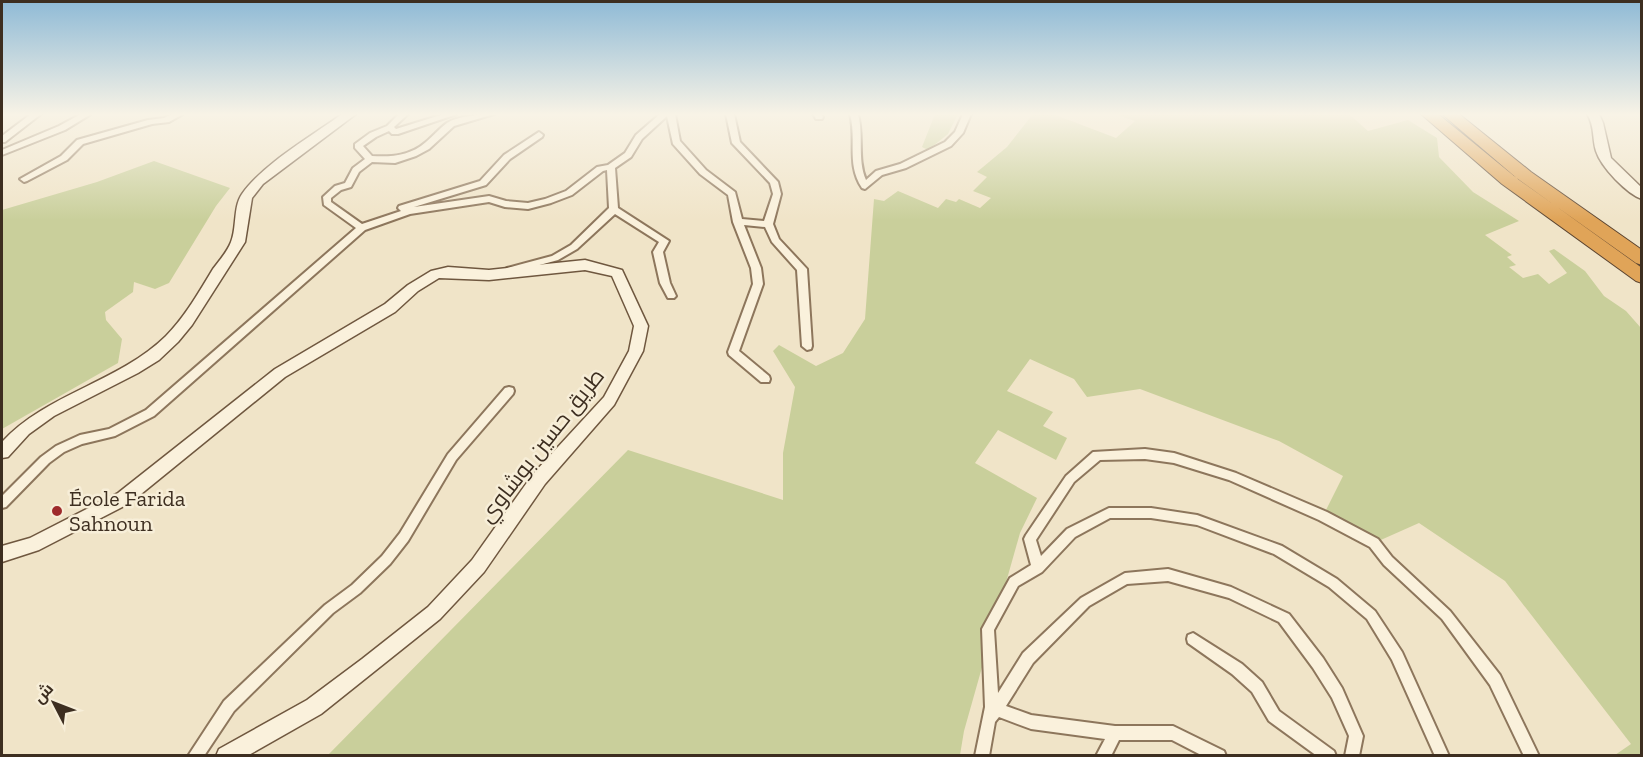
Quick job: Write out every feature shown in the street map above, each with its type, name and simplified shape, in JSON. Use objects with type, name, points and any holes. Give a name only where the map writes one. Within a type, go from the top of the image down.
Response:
[{"type":"highway","points":[[1471,149],[1508,180],[1641,277]]},
{"type":"highway","points":[[1492,149],[1525,176],[1641,259]]},
{"type":"street","points":[[24,179],[64,158],[73,149]]},
{"type":"street","points":[[2,452],[23,429],[49,412],[133,369],[154,356],[173,338],[188,321],[238,242],[246,197],[259,182],[302,149]]},
{"type":"street","points":[[361,149],[370,159]]},
{"type":"street","points":[[362,228],[327,203],[327,197],[338,188],[348,185],[356,170],[370,159],[395,160],[422,149]]},
{"type":"street","points":[[2,503],[45,460],[60,449],[80,440],[111,434],[150,412],[362,228],[384,214],[483,183],[507,157],[518,149]]},
{"type":"street","points":[[362,228],[409,211],[489,199],[506,204],[528,206],[548,201],[568,193],[600,169],[611,167],[628,155],[631,149]]},
{"type":"street","points":[[683,149],[703,172],[732,195],[738,222],[756,268],[758,284],[733,351],[765,379]]},
{"type":"street","points":[[742,149],[774,182],[777,194],[768,224],[775,240],[802,269],[807,346]]},
{"type":"street","points":[[856,149],[861,181],[865,186],[879,173],[903,166],[937,149]]},
{"type":"street","points":[[1602,149],[1608,163],[1641,195]]},
{"type":"street","points":[[611,167],[614,209]]},
{"type":"street","points":[[495,274],[555,258],[573,247],[614,209]]},
{"type":"street","points":[[614,209],[664,241],[658,252],[665,283],[671,296]]},
{"type":"street","points":[[738,222],[768,224]]},
{"type":"street","name":"طريق حسين بوشاوي","points":[[2,554],[42,541],[79,524],[124,498],[280,373],[390,308],[423,280],[448,272],[495,274],[585,265],[617,273],[641,326],[636,351],[609,400],[539,479],[478,566],[434,613],[314,707],[226,756]]},
{"type":"street","points":[[195,756],[229,706],[329,609],[356,589],[386,560],[404,537],[453,457],[509,391]]},
{"type":"street","points":[[1038,568],[1030,539],[1070,479],[1097,455],[1145,454],[1174,458],[1232,476],[1323,516],[1374,543],[1388,561],[1446,615],[1495,680],[1532,756]]},
{"type":"street","points":[[982,756],[992,712],[988,629],[1014,582],[1038,568],[1071,533],[1108,513],[1151,513],[1197,520],[1278,550],[1333,583],[1371,615],[1397,656],[1442,756]]},
{"type":"street","points":[[992,712],[1028,658],[1085,602],[1125,579],[1168,575],[1231,594],[1284,618],[1337,693],[1356,736],[1352,756]]},
{"type":"street","points":[[1193,639],[1237,669],[1257,687],[1274,716],[1329,756]]},
{"type":"street","points":[[992,712],[1032,722],[1115,733],[1173,733],[1219,756]]},
{"type":"street","points":[[1103,756],[1115,733]]},
{"type":"green space","points":[[1004,149],[1438,149],[1439,157],[1473,192],[1519,221],[1485,235],[1512,255],[1507,257],[1516,265],[1509,267],[1523,278],[1538,274],[1549,284],[1567,273],[1549,251],[1554,249],[1585,271],[1604,296],[1626,311],[1641,328],[1641,755],[1615,755],[1631,744],[1505,581],[1419,523],[1374,543],[1323,516],[1343,476],[1279,441],[1140,389],[1087,397],[1074,379],[1030,359],[1007,391],[1053,412],[1043,426],[1067,438],[1056,460],[998,430],[975,463],[1037,498],[1020,533],[964,731],[960,755],[327,756],[628,450],[783,500],[783,453],[795,387],[773,351],[779,345],[816,366],[843,353],[865,319],[874,199],[884,201],[898,191],[938,208],[946,199],[956,202],[959,199],[980,208],[991,198],[973,191],[987,177],[977,172]]},
{"type":"green space","points":[[154,161],[230,188],[216,206],[169,283],[155,289],[134,282],[133,292],[105,312],[106,320],[122,339],[118,363],[2,429],[2,210],[97,182]]},
{"type":"place","name":"École Farida Sahnoun","points":[[57,511]]}]
